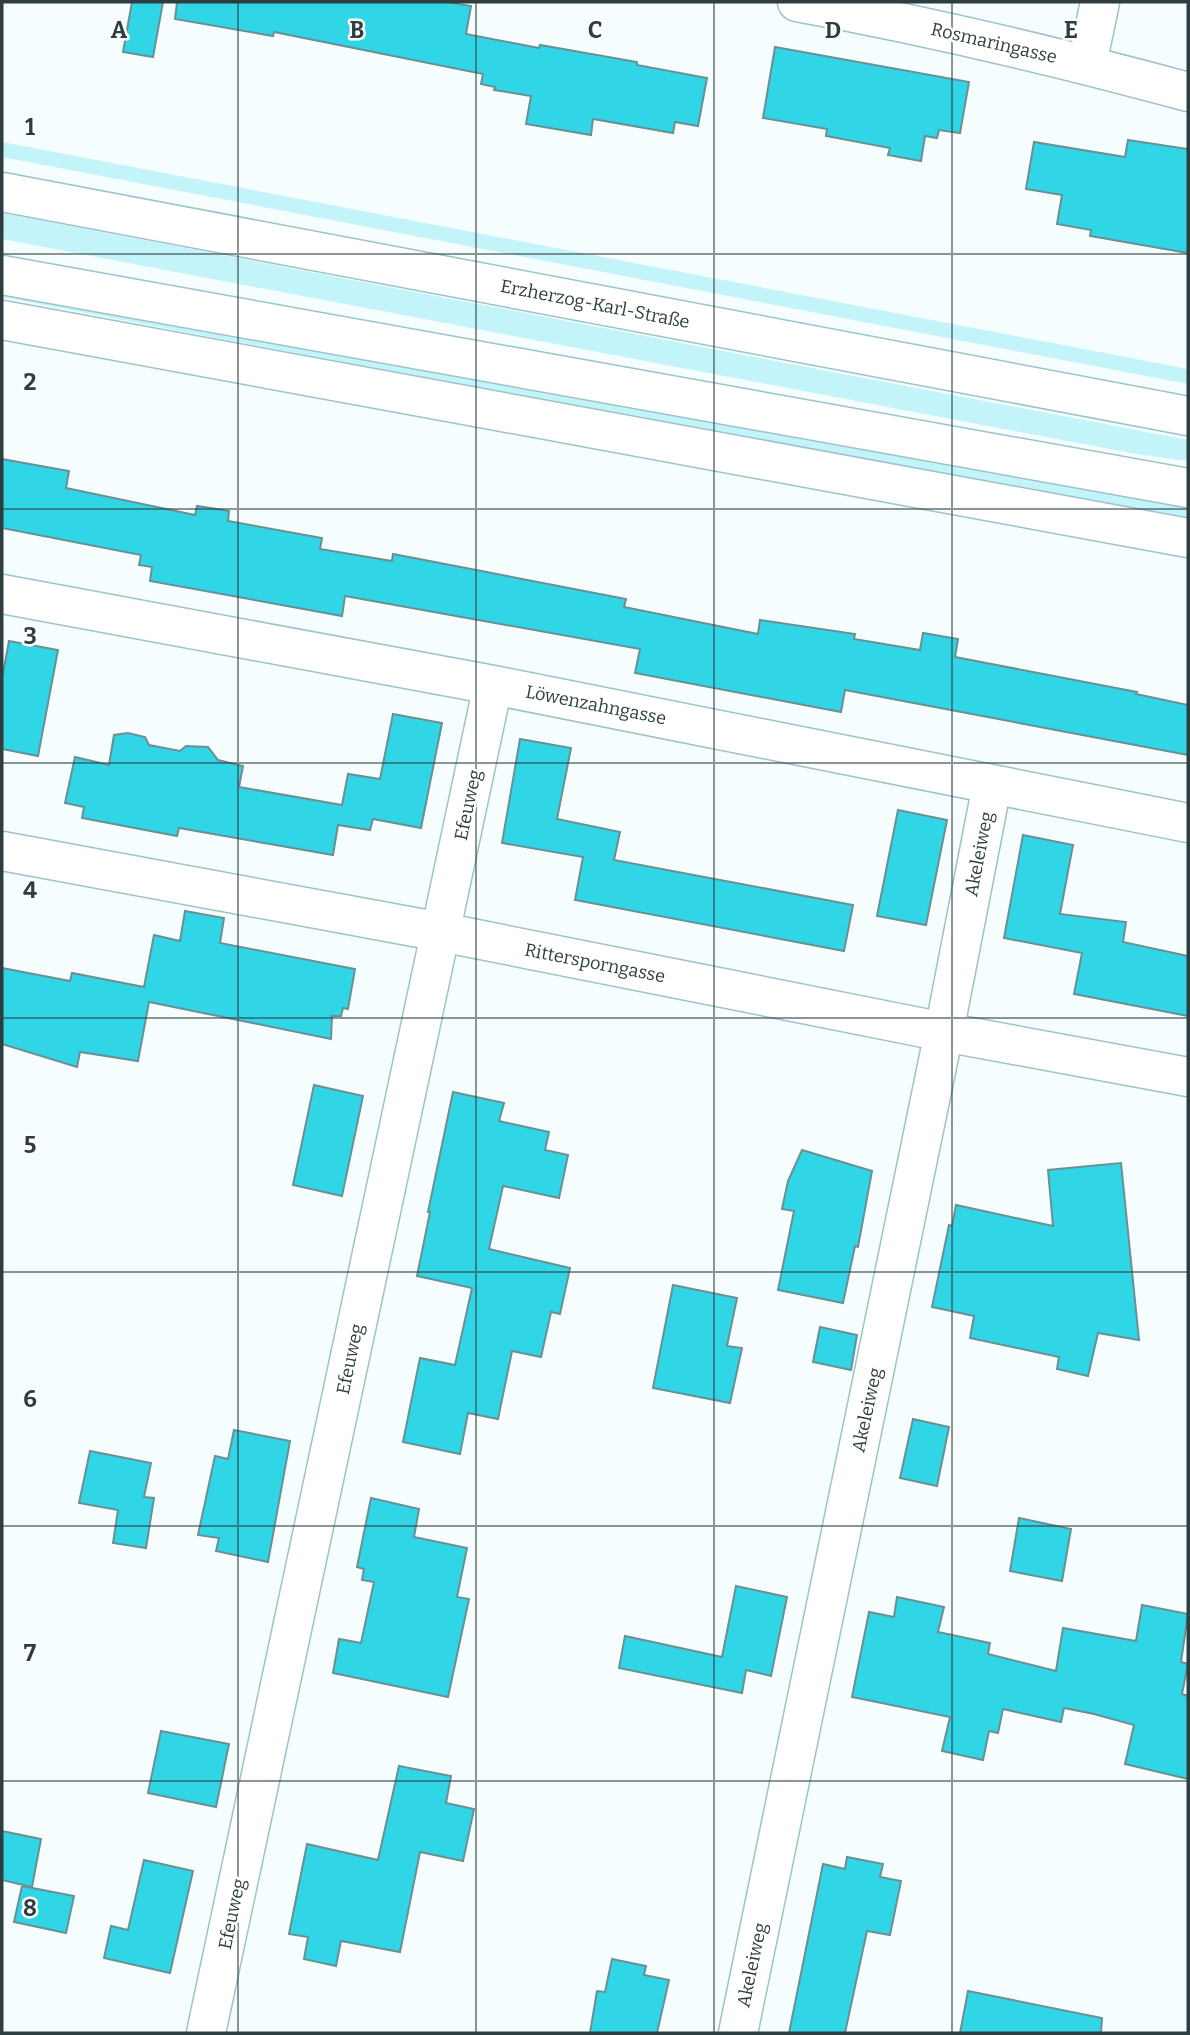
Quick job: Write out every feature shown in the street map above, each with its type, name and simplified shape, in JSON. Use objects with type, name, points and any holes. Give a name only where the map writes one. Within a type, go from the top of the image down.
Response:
[{"type":"street","name":"Rosmaringasse","points":[[797,2],[884,18],[1087,64],[1188,92]]},
{"type":"street","points":[[1087,64],[1100,2]]},
{"type":"street","name":"Erzherzog-Karl-Straße","points":[[2,192],[1188,415]]},
{"type":"street","points":[[2,275],[1188,488]]},
{"type":"street","points":[[2,320],[1188,538]]},
{"type":"street","name":"Löwenzahngasse","points":[[2,594],[493,685],[1188,823]]},
{"type":"street","name":"Efeuweg","points":[[206,2033],[493,685]]},
{"type":"street","name":"Akeleiweg","points":[[738,2033],[944,1032],[992,785]]},
{"type":"street","name":"Rittersporngasse","points":[[2,850],[442,932],[944,1032],[1188,1077]]},
{"type":"shaded area","points":[[2,142],[1188,369],[1188,384],[2,157]]},
{"type":"shaded area","points":[[2,213],[1188,440],[1188,461],[1136,454],[2,239]]},
{"type":"shaded area","points":[[2,278],[1188,505],[1188,523],[2,297]]},
{"type":"building","points":[[132,2],[163,2],[153,57],[123,52]]},
{"type":"building","points":[[177,2],[447,2],[471,6],[466,34],[637,62],[637,65],[707,78],[698,126],[675,122],[673,133],[593,119],[591,135],[526,124],[531,96],[494,90],[495,87],[481,84],[483,74],[274,32],[273,36],[175,19]]},
{"type":"building","points":[[775,47],[969,82],[960,133],[939,130],[937,138],[925,136],[921,161],[888,155],[890,148],[826,136],[827,129],[763,118]]},
{"type":"building","points":[[1128,140],[1188,149],[1188,253],[1090,236],[1091,230],[1057,224],[1062,195],[1026,189],[1034,142],[1125,157]]},
{"type":"building","points":[[2,459],[69,471],[66,488],[195,515],[197,506],[229,511],[228,521],[322,538],[320,549],[392,561],[393,554],[626,599],[624,607],[758,634],[760,620],[855,634],[854,639],[920,650],[923,633],[958,639],[955,657],[1137,692],[1136,694],[1188,705],[1188,755],[845,690],[841,712],[635,673],[640,649],[345,596],[342,616],[150,581],[152,567],[139,565],[141,555],[2,528]]},
{"type":"building","points":[[9,641],[58,650],[38,756],[2,749],[2,679]]},
{"type":"building","points":[[393,714],[442,723],[421,828],[373,819],[370,830],[338,825],[333,855],[179,828],[177,836],[82,818],[84,807],[65,803],[75,757],[109,765],[114,735],[128,733],[145,737],[149,745],[180,751],[186,746],[208,747],[218,760],[243,766],[239,787],[342,805],[348,774],[380,779]]},
{"type":"building","points":[[520,739],[571,748],[557,819],[620,832],[614,860],[853,905],[844,951],[575,900],[583,857],[502,843]]},
{"type":"building","points":[[898,810],[947,820],[926,925],[877,916]]},
{"type":"building","points":[[1023,835],[1073,845],[1060,914],[1126,922],[1123,942],[1188,956],[1188,1016],[1074,994],[1082,953],[1004,938]]},
{"type":"building","points":[[185,911],[224,918],[220,943],[355,969],[348,1009],[343,1008],[341,1016],[332,1016],[331,1039],[149,1002],[138,1061],[80,1052],[77,1067],[2,1044],[2,968],[70,981],[72,973],[144,987],[154,935],[180,941]]},
{"type":"building","points":[[314,1085],[363,1096],[342,1196],[293,1185]]},
{"type":"building","points":[[453,1092],[504,1103],[499,1121],[549,1132],[545,1150],[568,1155],[559,1198],[503,1186],[489,1249],[570,1268],[560,1314],[551,1312],[541,1357],[512,1351],[498,1419],[468,1413],[460,1454],[403,1442],[420,1358],[455,1365],[472,1288],[417,1276]]},
{"type":"building","points":[[802,1150],[872,1171],[858,1247],[855,1246],[843,1303],[778,1290],[794,1211],[782,1209],[788,1181]]},
{"type":"building","points":[[1121,1163],[1139,1340],[1098,1333],[1088,1376],[1057,1369],[1059,1357],[970,1338],[974,1316],[932,1307],[949,1225],[952,1226],[956,1205],[1053,1226],[1048,1170]]},
{"type":"building","points":[[673,1285],[737,1298],[727,1346],[742,1348],[730,1403],[653,1388]]},
{"type":"building","points":[[820,1327],[857,1335],[851,1370],[813,1362]]},
{"type":"building","points":[[913,1419],[949,1427],[937,1486],[900,1478]]},
{"type":"building","points":[[234,1430],[290,1441],[268,1562],[216,1551],[219,1538],[198,1535],[215,1456],[228,1459]]},
{"type":"building","points":[[90,1451],[151,1463],[144,1497],[154,1498],[146,1548],[113,1543],[118,1510],[79,1503]]},
{"type":"building","points":[[371,1498],[419,1509],[414,1537],[467,1548],[457,1597],[469,1599],[448,1697],[333,1673],[339,1639],[361,1643],[374,1582],[362,1580],[364,1569],[357,1567]]},
{"type":"building","points":[[1019,1518],[1071,1529],[1062,1581],[1010,1571]]},
{"type":"building","points":[[736,1586],[787,1597],[771,1676],[746,1670],[742,1693],[619,1668],[625,1636],[722,1657]]},
{"type":"building","points":[[897,1597],[944,1607],[938,1632],[990,1643],[988,1654],[1056,1671],[1063,1628],[1136,1641],[1142,1605],[1188,1614],[1181,1662],[1188,1664],[1182,1694],[1188,1696],[1188,1779],[1125,1764],[1134,1725],[1094,1714],[1064,1708],[1061,1722],[1003,1709],[998,1733],[989,1731],[983,1760],[942,1751],[950,1717],[852,1697],[869,1612],[894,1617]]},
{"type":"building","points":[[161,1731],[229,1744],[216,1807],[148,1793]]},
{"type":"building","points":[[399,1766],[451,1776],[446,1803],[474,1809],[463,1861],[420,1852],[400,1952],[341,1941],[336,1966],[304,1959],[308,1937],[289,1934],[307,1844],[378,1860]]},
{"type":"building","points":[[2,1831],[41,1839],[32,1887],[2,1880]]},
{"type":"building","points":[[847,1857],[883,1864],[880,1877],[901,1881],[890,1935],[867,1931],[845,2033],[789,2033],[823,1864],[845,1869]]},
{"type":"building","points":[[144,1860],[193,1871],[170,1973],[104,1958],[111,1926],[128,1930]]},
{"type":"building","points":[[22,1886],[74,1896],[66,1933],[14,1922]]},
{"type":"building","points":[[612,1959],[646,1966],[644,1975],[669,1980],[657,2033],[590,2033],[597,1991],[605,1992]]},
{"type":"building","points":[[968,1991],[1102,2018],[1101,2033],[960,2033]]}]
